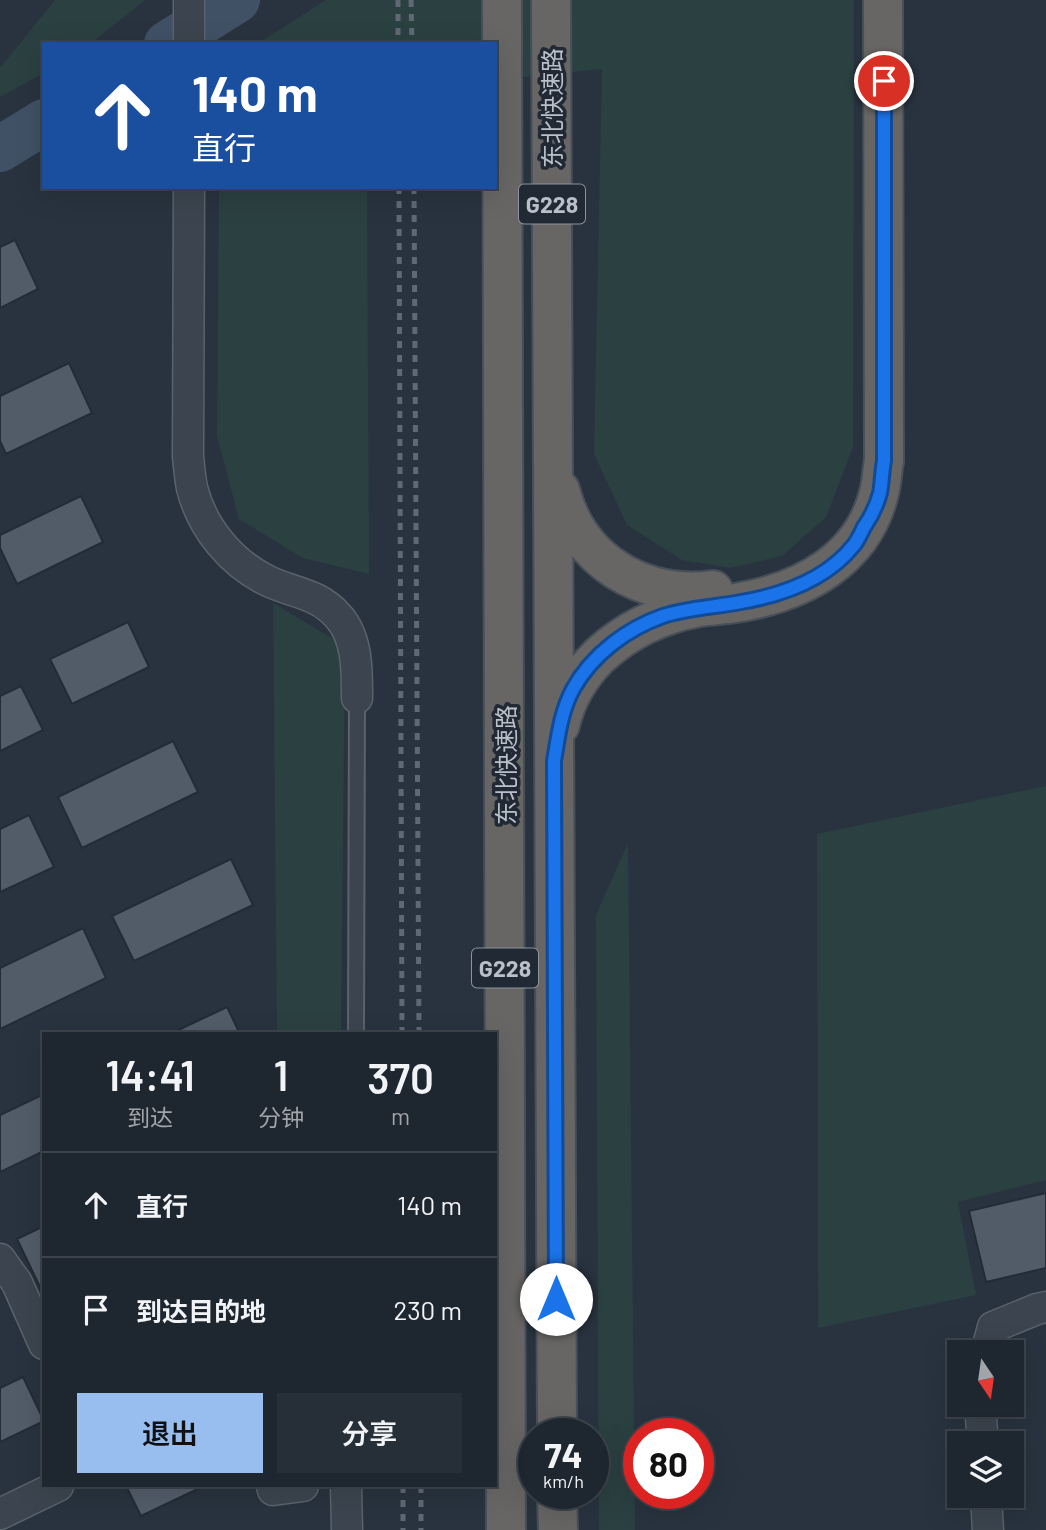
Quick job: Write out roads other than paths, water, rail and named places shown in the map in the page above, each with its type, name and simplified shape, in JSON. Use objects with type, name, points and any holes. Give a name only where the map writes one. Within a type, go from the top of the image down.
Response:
[{"type":"highway","name":"东北快速路","points":[[502,0],[506,1530]]},
{"type":"highway","name":"东北快速路","points":[[551,0],[557,1418]]},
{"type":"highway","points":[[553,459],[564,508],[590,548],[635,581],[664,589],[694,592],[761,580],[792,567],[837,527],[858,480],[861,454],[860,0]]},
{"type":"highway","points":[[554,761],[563,714],[573,690],[590,665],[612,644],[638,627],[663,616],[697,607],[741,602],[776,594],[806,583],[832,567],[854,545],[869,519],[879,494],[884,461],[884,0]]},
{"type":"highway","points":[[557,1509],[558,1530]]},
{"type":"street","points":[[189,0],[189,42]]},
{"type":"street","points":[[189,189],[188,456],[192,488],[203,516],[219,543],[241,565],[268,581],[304,593],[323,603],[339,617],[355,652],[357,698]]},
{"type":"street","points":[[0,1259],[18,1283],[42,1339]]},
{"type":"street","points":[[990,1340],[993,1327],[1046,1307]]},
{"type":"street","points":[[0,1514],[56,1487]]},
{"type":"street","points":[[272,1487],[273,1490],[296,1487]]},
{"type":"street","points":[[346,1487],[347,1530]]},
{"type":"street","points":[[987,1508],[988,1530]]},
{"type":"lane","points":[[356,1032],[357,698]]},
{"type":"waterway","points":[[170,42],[237,0]]},
{"type":"waterway","points":[[0,149],[42,123]]},
{"type":"railway","points":[[398,0],[398,42]]},
{"type":"railway","points":[[411,0],[412,42]]},
{"type":"railway","points":[[399,189],[402,1032]]},
{"type":"railway","points":[[414,189],[419,1032]]},
{"type":"railway","points":[[403,1487],[403,1530]]},
{"type":"railway","points":[[421,1487],[421,1530]]}]
